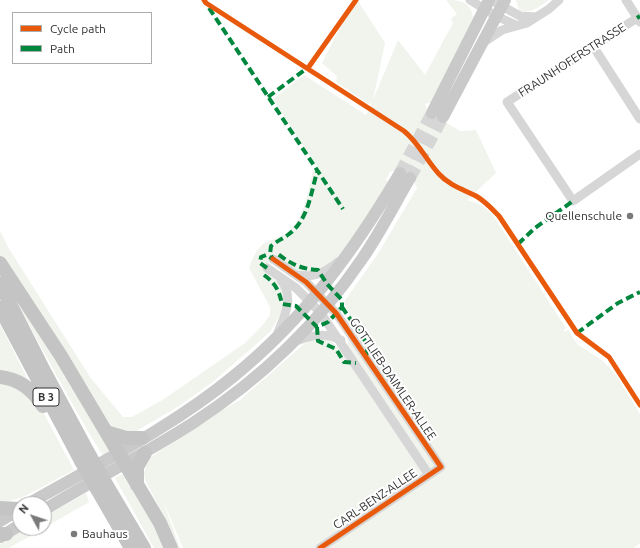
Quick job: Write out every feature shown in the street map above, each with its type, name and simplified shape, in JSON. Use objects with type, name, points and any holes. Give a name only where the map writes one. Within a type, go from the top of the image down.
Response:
[{"type":"highway","points":[[0,263],[61,356],[160,523],[171,548]]},
{"type":"highway","name":"B 3","points":[[0,284],[42,367],[83,458]]},
{"type":"highway","name":"B 3","points":[[0,308],[83,458],[101,487],[144,548]]},
{"type":"highway","points":[[0,377],[20,383],[37,396],[63,442],[83,458]]},
{"type":"highway","points":[[106,432],[126,438],[142,438]]},
{"type":"highway","points":[[137,485],[138,467],[145,453]]},
{"type":"highway","name":"B 3","points":[[101,487],[131,548]]},
{"type":"highway","points":[[0,508],[12,507]]},
{"type":"main road","points":[[494,5],[480,45],[437,115],[494,5]]},
{"type":"main road","points":[[45,496],[121,459],[145,453],[223,402],[263,370],[293,342],[324,308],[363,259],[405,175],[378,210],[351,251],[315,297],[252,361],[208,396],[142,438],[121,459],[52,505]]},
{"type":"main road","points":[[1,532],[12,519]]},
{"type":"main road","points":[[1,532],[12,528]]},
{"type":"street","points":[[470,0],[494,5],[520,16],[536,17]]},
{"type":"street","points":[[480,45],[498,32],[516,25],[527,23],[559,0]]},
{"type":"street","points":[[626,0],[638,20]]},
{"type":"street","points":[[494,5],[516,25]]},
{"type":"street","name":"FRAUNHOFERSTRASSE","points":[[638,20],[593,46],[507,102],[573,201],[640,154]]},
{"type":"street","points":[[593,46],[640,119]]},
{"type":"street","points":[[297,275],[310,276],[320,274],[331,268],[351,251]]},
{"type":"street","points":[[273,259],[297,275],[324,308]]},
{"type":"street","points":[[267,268],[315,297]]},
{"type":"street","points":[[276,338],[289,302],[285,284],[278,276]]},
{"type":"street","name":"GOTTLIEB-DAIMLER-ALLEE","points":[[324,308],[341,340],[429,476]]},
{"type":"street","name":"GOTTLIEB-DAIMLER-ALLEE","points":[[324,308],[348,330],[441,467]]},
{"type":"street","name":"GOTTLIEB-DAIMLER-ALLEE","points":[[293,342],[321,334],[330,335],[341,340]]},
{"type":"street","name":"CARL-BENZ-ALLEE","points":[[320,548],[441,467]]},
{"type":"shaded area","points":[[446,0],[460,1],[468,5],[473,18],[432,102],[425,104],[428,112],[460,131],[476,130],[496,173],[467,200],[481,205],[492,214],[566,328],[564,330],[565,332],[568,330],[577,344],[603,361],[615,374],[640,414],[640,543],[634,548],[183,548],[162,498],[180,548],[177,548],[164,516],[146,482],[144,474],[150,458],[210,417],[240,400],[304,344],[319,339],[324,339],[334,343],[347,359],[349,313],[344,302],[379,252],[417,188],[413,179],[398,169],[390,172],[386,180],[390,182],[369,215],[349,244],[331,265],[324,270],[297,270],[274,257],[264,270],[277,281],[284,290],[283,310],[270,332],[214,381],[179,406],[133,433],[110,428],[0,255],[0,231],[8,247],[90,377],[123,417],[132,417],[164,399],[245,343],[261,327],[270,315],[270,307],[249,268],[256,252],[263,244],[285,234],[294,226],[305,203],[313,171],[317,167],[273,99],[304,75],[366,115],[372,103],[369,104],[336,82],[337,76],[322,63],[345,18],[358,1],[385,43],[373,100],[398,40],[425,75],[453,23],[451,19],[457,14]]},
{"type":"shaded area","points":[[516,0],[549,0],[535,9],[523,11],[519,10]]},
{"type":"shaded area","points":[[13,290],[113,450],[103,456],[45,354],[11,291]]},
{"type":"shaded area","points":[[0,324],[31,386],[0,374]]},
{"type":"shaded area","points":[[0,383],[23,390],[43,412],[74,470],[25,496],[12,496],[12,500],[0,501]]},
{"type":"shaded area","points":[[126,472],[165,548],[154,548],[115,478]]},
{"type":"shaded area","points":[[86,493],[89,502],[52,523],[52,512]]},
{"type":"shaded area","points":[[12,536],[30,536],[9,548],[0,548],[0,544]]},
{"type":"tunnel","points":[[400,173],[432,113]]},
{"type":"tunnel","points":[[410,178],[443,117]]},
{"type":"marked path","points":[[209,8],[343,209]]},
{"type":"marked path","points":[[268,97],[310,66]]},
{"type":"marked path","points":[[267,268],[260,263],[261,257],[266,255],[273,259],[270,254],[271,246],[289,234],[301,221],[311,197],[317,172]]},
{"type":"marked path","points":[[518,244],[535,228],[573,201]]},
{"type":"marked path","points":[[264,275],[276,287],[282,304],[296,306],[317,327],[328,322],[342,307],[342,300],[327,284],[318,270],[296,265],[287,261],[278,254]]},
{"type":"marked path","points":[[577,333],[618,303],[640,292]]},
{"type":"marked path","points":[[342,307],[368,345],[366,357]]},
{"type":"marked path","points":[[317,327],[318,341],[336,349],[344,362],[356,363]]},
{"type":"cycle path","points":[[204,0],[206,3],[404,131],[414,141],[434,169],[443,178],[476,196],[488,205],[499,216],[577,333],[609,357],[640,405]]},
{"type":"cycle path","points":[[308,68],[356,0]]},
{"type":"cycle path","points":[[273,259],[306,282],[336,313],[441,467],[320,548]]},
{"type":"place","name":"Quellenschule","points":[[630,216]]},
{"type":"place","name":"Bauhaus","points":[[74,534]]}]
